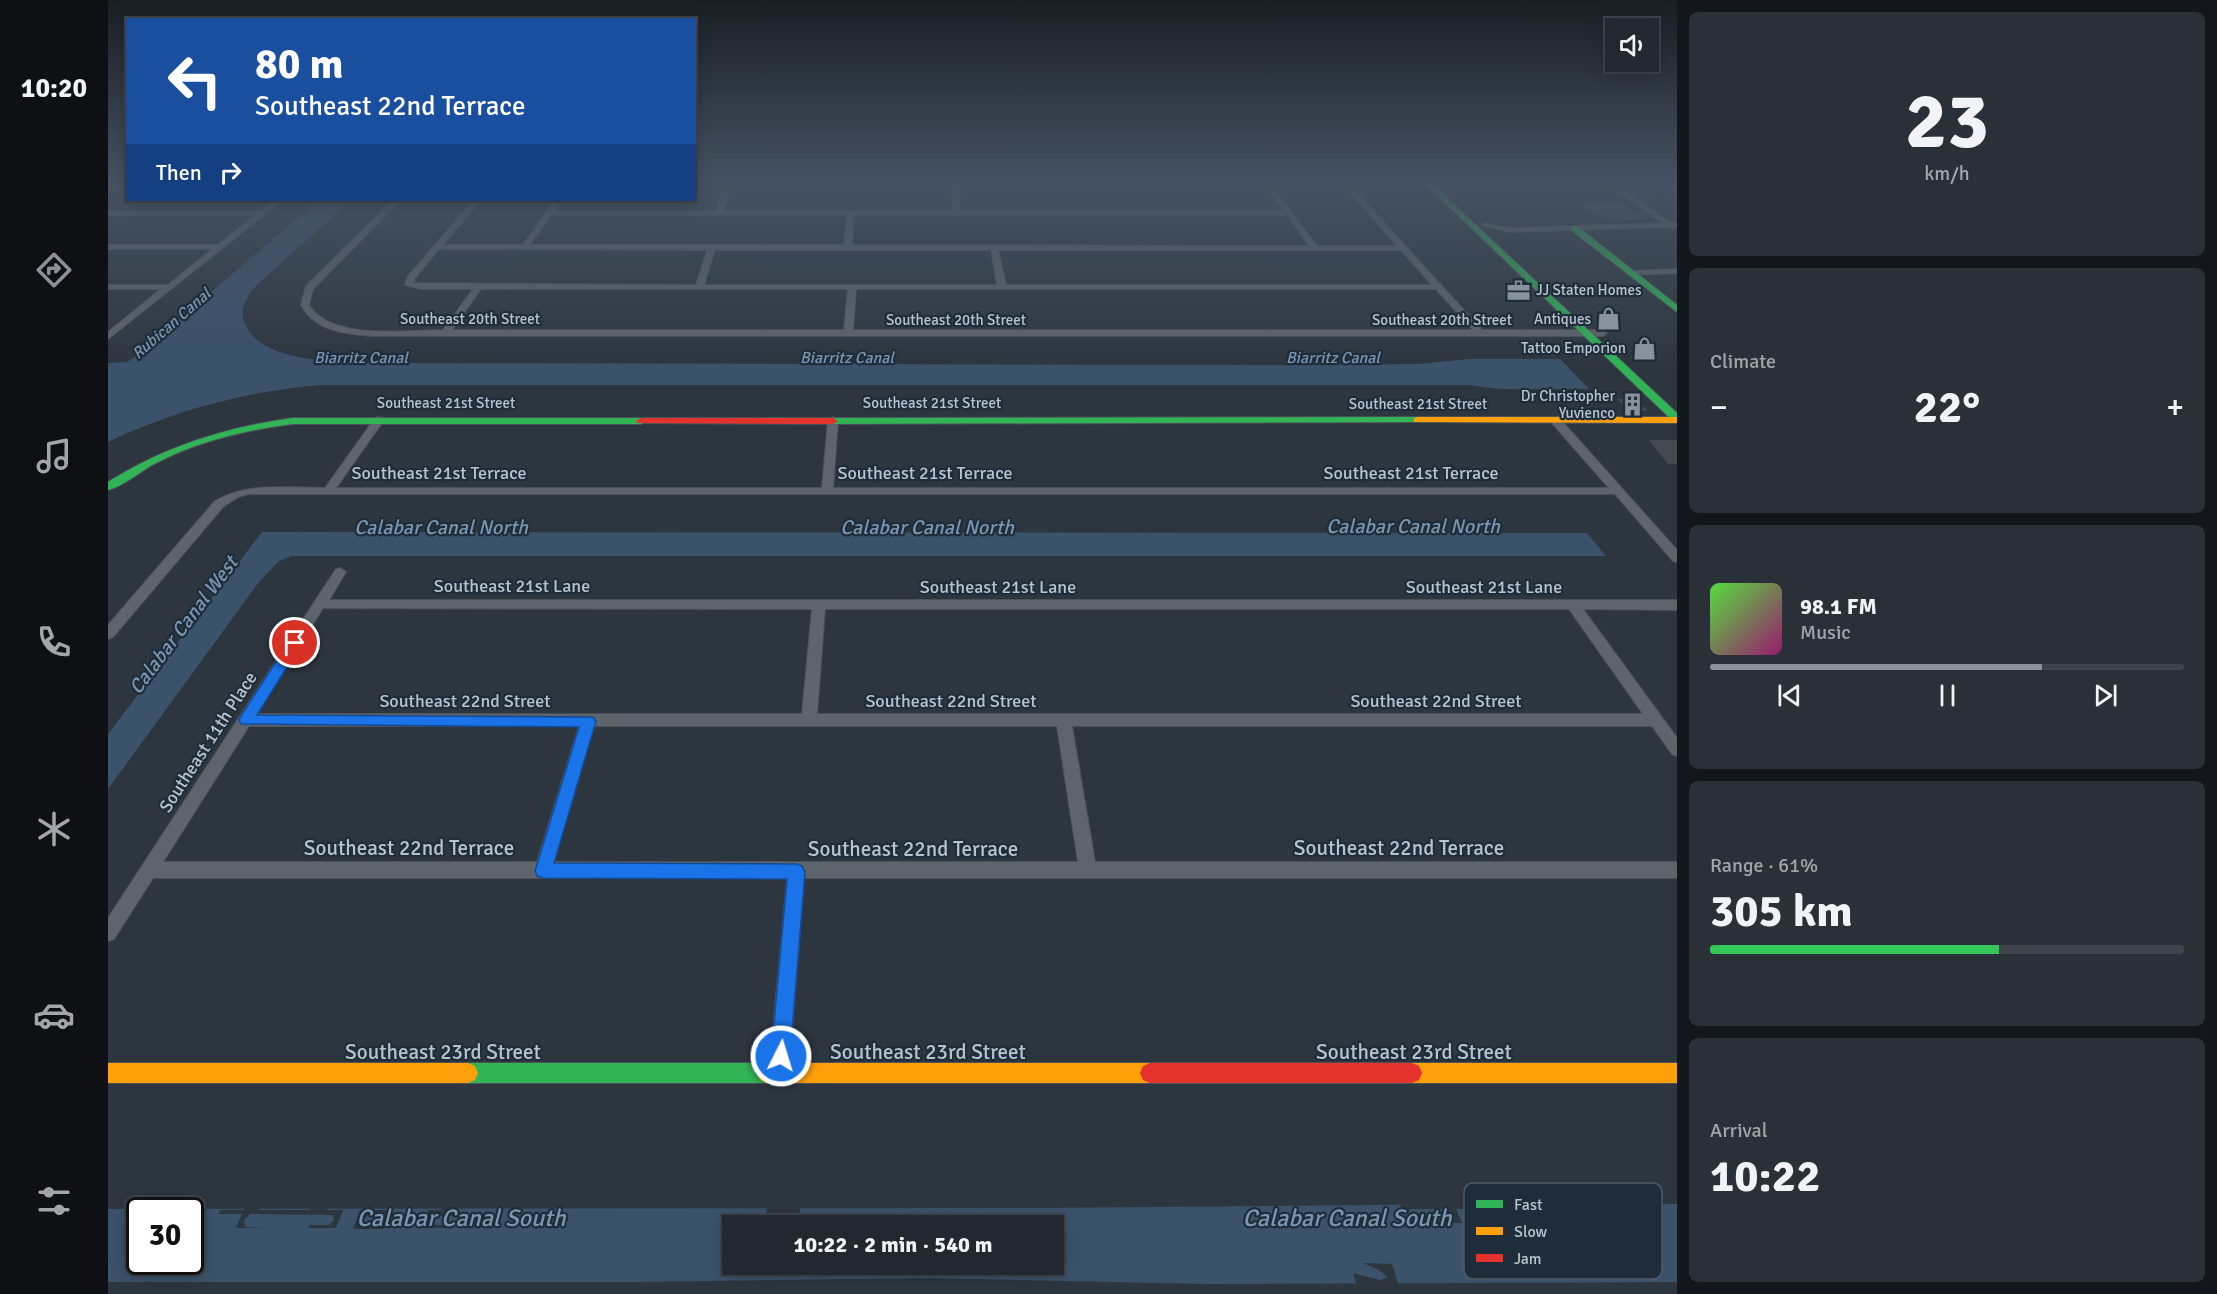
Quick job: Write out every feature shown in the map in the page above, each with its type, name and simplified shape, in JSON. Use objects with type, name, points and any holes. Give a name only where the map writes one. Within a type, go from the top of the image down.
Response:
[{"type":"street","points":[[109,334],[222,244]]},
{"type":"street","name":"Southeast 20th Street","points":[[353,244],[309,288],[305,303],[312,316],[329,326],[351,331],[446,333],[1603,333]]},
{"type":"street","points":[[440,244],[410,279],[409,285],[479,287],[1438,287]]},
{"type":"street","points":[[1400,244],[1480,333]]},
{"type":"street","points":[[1492,244],[1677,420]]},
{"type":"street","points":[[1506,244],[1677,402]]},
{"type":"street","points":[[1595,244],[1677,309]]},
{"type":"street","points":[[108,247],[219,247]]},
{"type":"street","points":[[438,247],[1403,248]]},
{"type":"street","points":[[699,287],[712,247]]},
{"type":"street","points":[[994,247],[1002,287]]},
{"type":"street","points":[[1631,273],[1677,271]]},
{"type":"street","points":[[108,287],[169,287]]},
{"type":"street","points":[[446,333],[479,287]]},
{"type":"street","points":[[848,333],[852,287]]},
{"type":"street","points":[[328,491],[379,420]]},
{"type":"street","name":"Southeast 21st Street","points":[[108,487],[148,462],[189,443],[232,430],[276,422],[379,420],[1677,420]]},
{"type":"street","points":[[827,491],[833,420]]},
{"type":"street","points":[[1556,421],[1677,558]]},
{"type":"street","name":"Southeast 21st Terrace","points":[[108,634],[219,504],[234,495],[253,490],[1618,491]]},
{"type":"street","name":"Southeast 11th Place","points":[[108,933],[340,572]]},
{"type":"street","name":"Southeast 21st Lane","points":[[320,604],[1677,605]]},
{"type":"street","points":[[1573,604],[1677,750]]},
{"type":"street","points":[[809,720],[819,605]]},
{"type":"street","name":"Southeast 22nd Street","points":[[246,720],[1655,720]]},
{"type":"street","points":[[543,871],[588,721]]},
{"type":"street","points":[[1064,721],[1088,870]]},
{"type":"street","name":"Southeast 22nd Terrace","points":[[148,870],[796,872],[1677,870]]},
{"type":"street","points":[[779,1073],[796,872]]},
{"type":"street","name":"Southeast 23rd Street","points":[[108,1073],[1677,1073]]},
{"type":"water","points":[[267,244],[302,244],[251,292],[243,307],[243,318],[256,339],[272,349],[316,360],[365,363],[1283,365],[1417,364],[1469,359],[1560,359],[1589,389],[1499,389],[1469,385],[321,385],[239,397],[185,411],[108,442],[108,363],[127,362]]},
{"type":"water","points":[[262,532],[1587,533],[1606,556],[292,556],[279,561],[259,582],[108,789],[108,734]]},
{"type":"water","name":"Calabar Canal South","points":[[1464,1204],[1464,1279],[1662,1279],[1662,1204],[1677,1204],[1677,1282],[1207,1284],[927,1278],[637,1282],[108,1282],[108,1209],[126,1209],[126,1275],[204,1275],[204,1209],[1036,1208]]},
{"type":"pier","points":[[1435,1201],[1436,1204],[1464,1204],[1464,1209],[1456,1209],[1462,1223],[1436,1223],[1435,1221],[1448,1220],[1444,1209],[1402,1209],[1400,1205]]},
{"type":"pier","points":[[767,1206],[800,1206],[800,1215],[766,1215]]},
{"type":"pier","points":[[246,1207],[260,1207],[259,1210],[309,1210],[310,1207],[328,1207],[327,1210],[343,1210],[336,1228],[308,1228],[310,1225],[329,1225],[334,1220],[332,1215],[250,1214],[244,1220],[245,1227],[267,1228],[236,1228],[242,1214],[218,1214],[220,1210],[244,1210]]},
{"type":"pier","points":[[442,1207],[458,1207],[455,1216],[439,1216],[433,1221],[436,1225],[454,1225],[453,1228],[422,1228],[428,1210],[441,1210]]},
{"type":"pier","points":[[360,1210],[390,1210],[388,1214],[370,1214],[362,1220],[366,1226],[385,1226],[384,1229],[353,1229]]},
{"type":"pier","points":[[1363,1263],[1392,1264],[1398,1284],[1357,1286],[1353,1273],[1380,1280],[1388,1277]]},
{"type":"building","name":"Dr Christopher Yuvienco","points":[[1617,399],[1635,399],[1648,411],[1628,409]]},
{"type":"building","points":[[1649,440],[1677,440],[1677,464],[1668,464]]},
{"type":"traffic: fast","points":[[1492,244],[1677,419]]},
{"type":"traffic: fast","points":[[1595,244],[1677,309]]},
{"type":"traffic: fast","points":[[833,421],[1418,420]]},
{"type":"traffic: fast","points":[[108,487],[151,461],[196,442],[268,424],[293,421],[641,421]]},
{"type":"traffic: fast","points":[[468,1073],[767,1073]]},
{"type":"traffic: slow","points":[[1418,420],[1677,420]]},
{"type":"traffic: slow","points":[[108,1073],[468,1073]]},
{"type":"traffic: slow","points":[[767,1073],[1150,1073]]},
{"type":"traffic: slow","points":[[1412,1073],[1677,1073]]},
{"type":"traffic: jam","points":[[641,421],[833,421]]},
{"type":"traffic: jam","points":[[1150,1073],[1412,1073]]},
{"type":"place","name":"JJ Staten Homes","points":[[1518,290]]},
{"type":"place","name":"Antiques","points":[[1609,319]]},
{"type":"place","name":"Tattoo Emporion","points":[[1644,348]]},
{"type":"place","name":"Dr Christopher Yuvienco","points":[[1633,405]]},
{"type":"route","points":[[295,643],[246,720],[588,721],[543,871],[796,872],[781,1056]]},
{"type":"water label","name":"Rubican Canal","points":[[171,323]]},
{"type":"water label","name":"Biarritz Canal","points":[[361,357]]},
{"type":"water label","name":"Biarritz Canal","points":[[847,357]]},
{"type":"water label","name":"Biarritz Canal","points":[[1333,357]]},
{"type":"water label","name":"Calabar Canal North","points":[[1413,526]]},
{"type":"water label","name":"Calabar Canal North","points":[[441,527]]},
{"type":"water label","name":"Calabar Canal North","points":[[927,527]]},
{"type":"water label","name":"Calabar Canal West","points":[[183,625]]}]
